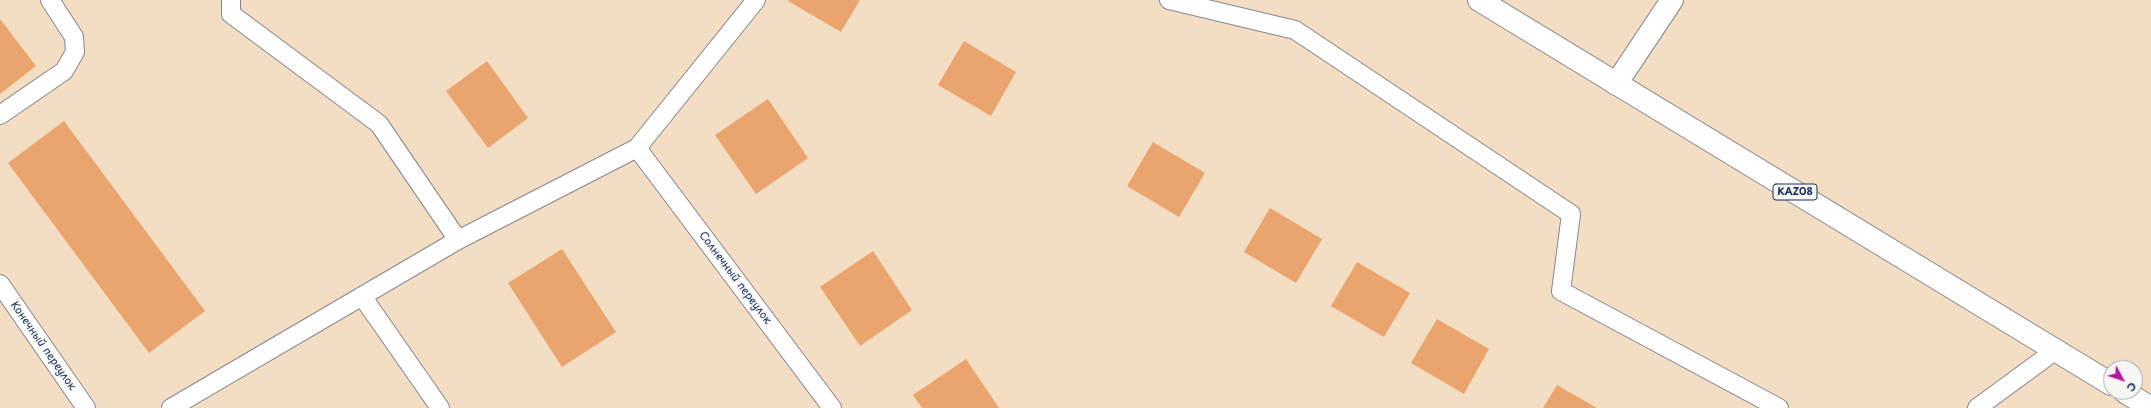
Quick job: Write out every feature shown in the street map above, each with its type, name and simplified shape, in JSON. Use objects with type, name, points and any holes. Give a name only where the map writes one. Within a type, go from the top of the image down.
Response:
[{"type":"main road","name":"KAZ08","points":[[1478,0],[2103,379]]},
{"type":"main road","points":[[1616,84],[1672,0]]},
{"type":"main road","points":[[2138,400],[2151,408]]},
{"type":"lane","points":[[0,115],[64,71],[75,52],[74,37],[50,0]]},
{"type":"lane","points":[[231,0],[231,14],[379,124],[458,240]]},
{"type":"lane","points":[[171,408],[458,240],[637,148],[756,0]]},
{"type":"lane","points":[[1169,0],[1295,30],[1571,214],[1562,291],[1779,408]]},
{"type":"lane","name":"Солнечный переулок","points":[[637,148],[832,408]]},
{"type":"lane","name":"Конечный переулок","points":[[0,284],[86,408]]},
{"type":"lane","points":[[362,296],[440,408]]},
{"type":"lane","points":[[1977,408],[2056,350]]},
{"type":"building","points":[[860,0],[841,32],[788,1]]},
{"type":"building","points":[[0,19],[36,66],[0,94]]},
{"type":"building","points":[[964,41],[1016,72],[991,116],[938,85]]},
{"type":"building","points":[[487,61],[528,118],[488,148],[446,91]]},
{"type":"building","points":[[768,99],[808,158],[756,194],[715,135]]},
{"type":"building","points":[[64,121],[205,311],[149,353],[8,163]]},
{"type":"building","points":[[1153,142],[1205,173],[1179,217],[1127,186]]},
{"type":"building","points":[[1270,208],[1322,239],[1296,283],[1244,252]]},
{"type":"building","points":[[562,249],[616,332],[562,367],[508,283]]},
{"type":"building","points":[[873,251],[912,310],[860,346],[820,287]]},
{"type":"building","points":[[1357,262],[1410,293],[1384,337],[1331,306]]},
{"type":"building","points":[[1437,319],[1489,349],[1464,394],[1411,363]]},
{"type":"building","points":[[966,359],[999,408],[922,408],[913,395]]},
{"type":"building","points":[[1557,385],[1597,408],[1543,408]]}]
